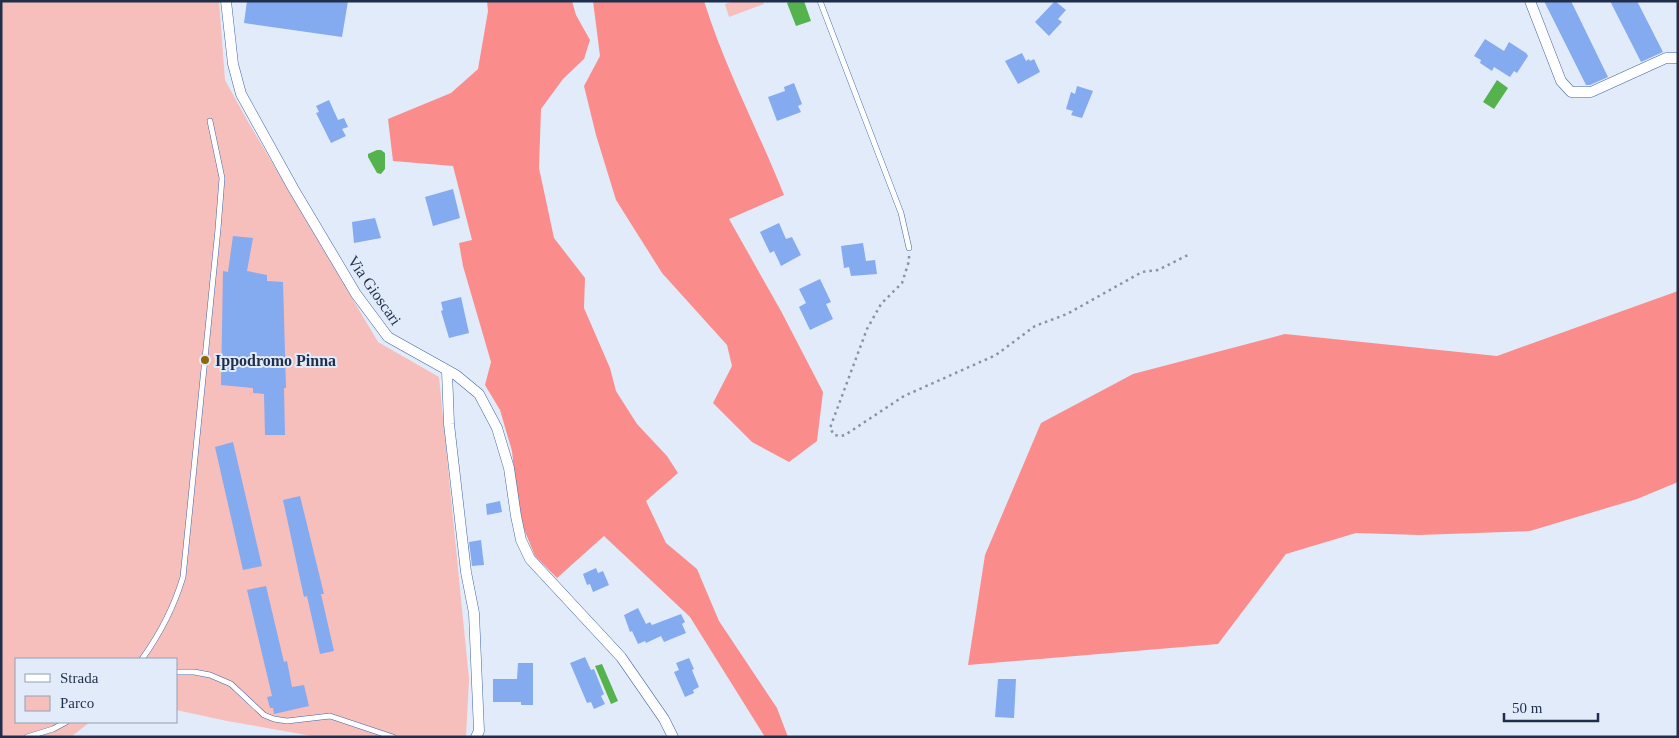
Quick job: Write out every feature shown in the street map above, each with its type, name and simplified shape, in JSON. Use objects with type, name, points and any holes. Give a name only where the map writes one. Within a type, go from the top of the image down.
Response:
[{"type":"street","name":"Via Gioscari","points":[[226,1],[233,64],[241,94],[293,188],[356,294],[388,337],[456,375],[479,394],[497,428],[509,468],[521,540],[530,559],[621,657],[664,719],[673,737]]},
{"type":"street","points":[[1530,1],[1561,81],[1571,92],[1591,92],[1666,58],[1678,58]]},
{"type":"street","points":[[447,371],[449,424],[464,555],[474,613],[478,731],[476,737]]},
{"type":"lane","points":[[820,1],[901,214],[908,248]]},
{"type":"lane","points":[[143,658],[156,640],[177,598],[183,577],[222,178],[210,121]]},
{"type":"lane","points":[[178,672],[210,675],[231,684],[264,715],[274,719],[287,721],[330,716],[393,737]]},
{"type":"lane","points":[[27,737],[64,723]]},
{"type":"path","points":[[908,248],[910,261],[902,283],[881,304],[867,329],[830,428],[834,435],[845,435],[904,396],[996,355],[1035,326],[1067,314],[1142,272],[1158,270],[1188,255]]},
{"type":"green space","name":"Ippodromo Pinna","points":[[1,1],[219,1],[225,80],[247,120],[378,342],[439,377],[469,679],[466,737],[318,737],[178,710],[178,658],[15,658],[15,723],[89,723],[71,737],[1,737]]},
{"type":"green space","points":[[733,1],[763,1],[764,4],[729,17],[725,4]]},
{"type":"shaded area","points":[[487,1],[572,1],[576,15],[590,40],[584,59],[563,79],[541,109],[539,168],[554,238],[585,278],[584,308],[610,368],[616,391],[637,424],[667,456],[678,473],[646,501],[666,543],[697,569],[719,621],[777,708],[788,737],[765,737],[690,617],[604,536],[557,578],[535,556],[519,517],[512,451],[500,410],[485,385],[491,362],[463,266],[459,243],[472,240],[453,166],[393,161],[388,119],[451,93],[478,69],[488,11]]},
{"type":"shaded area","points":[[593,1],[704,1],[732,75],[784,195],[729,219],[781,311],[823,392],[817,441],[789,462],[752,442],[713,403],[732,366],[727,345],[662,273],[616,200],[596,135],[584,86],[600,56]]},
{"type":"shaded area","points":[[791,1],[804,1],[811,21],[796,26],[787,3]]},
{"type":"shaded area","points":[[1497,80],[1508,88],[1494,109],[1483,102]]},
{"type":"shaded area","points":[[377,150],[385,153],[385,169],[381,174],[377,173],[368,157],[368,154]]},
{"type":"shaded area","points":[[1678,291],[1678,482],[1637,499],[1530,531],[1419,535],[1356,533],[1286,554],[1218,644],[968,665],[985,555],[1041,423],[1133,374],[1285,334],[1497,356]]},
{"type":"shaded area","points":[[602,664],[618,701],[611,704],[595,666]]},
{"type":"building","points":[[247,1],[348,1],[342,37],[244,23]]},
{"type":"building","points":[[1055,1],[1066,10],[1058,19],[1062,22],[1049,36],[1035,22]]},
{"type":"building","points":[[1544,1],[1571,1],[1608,77],[1586,85]]},
{"type":"building","points":[[1610,1],[1637,1],[1663,52],[1641,62]]},
{"type":"building","points":[[1485,39],[1504,51],[1509,42],[1526,53],[1528,56],[1517,73],[1514,71],[1510,77],[1494,67],[1492,71],[1480,63],[1481,60],[1474,56]]},
{"type":"building","points":[[1022,53],[1026,61],[1034,59],[1040,72],[1018,84],[1005,61]]},
{"type":"building","points":[[794,83],[802,104],[798,106],[801,112],[777,121],[768,97],[785,91],[784,87]]},
{"type":"building","points":[[1077,86],[1093,91],[1082,118],[1071,115],[1073,111],[1066,109],[1071,92],[1075,94]]},
{"type":"building","points":[[329,100],[338,120],[344,118],[348,127],[342,129],[346,136],[331,143],[316,113],[319,112],[316,106]]},
{"type":"building","points":[[453,189],[460,218],[433,226],[425,197]]},
{"type":"building","points":[[375,218],[381,238],[354,243],[352,222]]},
{"type":"building","points":[[779,223],[786,239],[792,237],[801,255],[781,266],[774,251],[770,253],[760,232]]},
{"type":"building","points":[[233,236],[253,238],[247,271],[267,275],[267,281],[283,282],[286,388],[284,388],[285,435],[265,435],[264,394],[253,393],[253,388],[221,385],[223,271],[228,272]]},
{"type":"building","points":[[863,243],[866,261],[875,260],[877,274],[851,276],[849,267],[844,268],[841,246]]},
{"type":"building","points":[[820,279],[831,302],[826,304],[833,319],[810,330],[799,307],[806,303],[799,289]]},
{"type":"building","points":[[461,297],[469,333],[449,338],[441,311],[443,310],[441,302]]},
{"type":"building","points":[[233,442],[262,566],[243,570],[215,447]]},
{"type":"building","points":[[300,496],[324,594],[321,594],[334,651],[320,654],[307,596],[304,597],[283,500]]},
{"type":"building","points":[[500,501],[502,512],[487,515],[486,504]]},
{"type":"building","points":[[481,540],[484,565],[472,566],[469,542]]},
{"type":"building","points":[[596,568],[598,573],[603,571],[609,585],[593,592],[590,584],[587,585],[583,574]]},
{"type":"building","points":[[266,586],[284,662],[287,661],[292,687],[304,685],[309,706],[274,714],[267,697],[272,696],[247,590]]},
{"type":"building","points":[[638,608],[646,624],[650,622],[652,625],[681,614],[685,622],[682,624],[686,633],[664,642],[661,636],[646,643],[645,641],[638,644],[632,631],[630,632],[624,615]]},
{"type":"building","points":[[585,657],[591,670],[594,669],[604,694],[601,696],[605,704],[594,709],[591,702],[587,703],[570,663]]},
{"type":"building","points":[[689,658],[699,687],[693,690],[694,693],[685,697],[674,672],[679,670],[676,663]]},
{"type":"building","points":[[518,663],[533,663],[533,705],[521,705],[521,702],[493,702],[493,679],[517,679]]},
{"type":"building","points":[[998,679],[1016,679],[1014,718],[995,717]]},
{"type":"place","name":"Ippodromo Pinna","points":[[205,360]]}]
